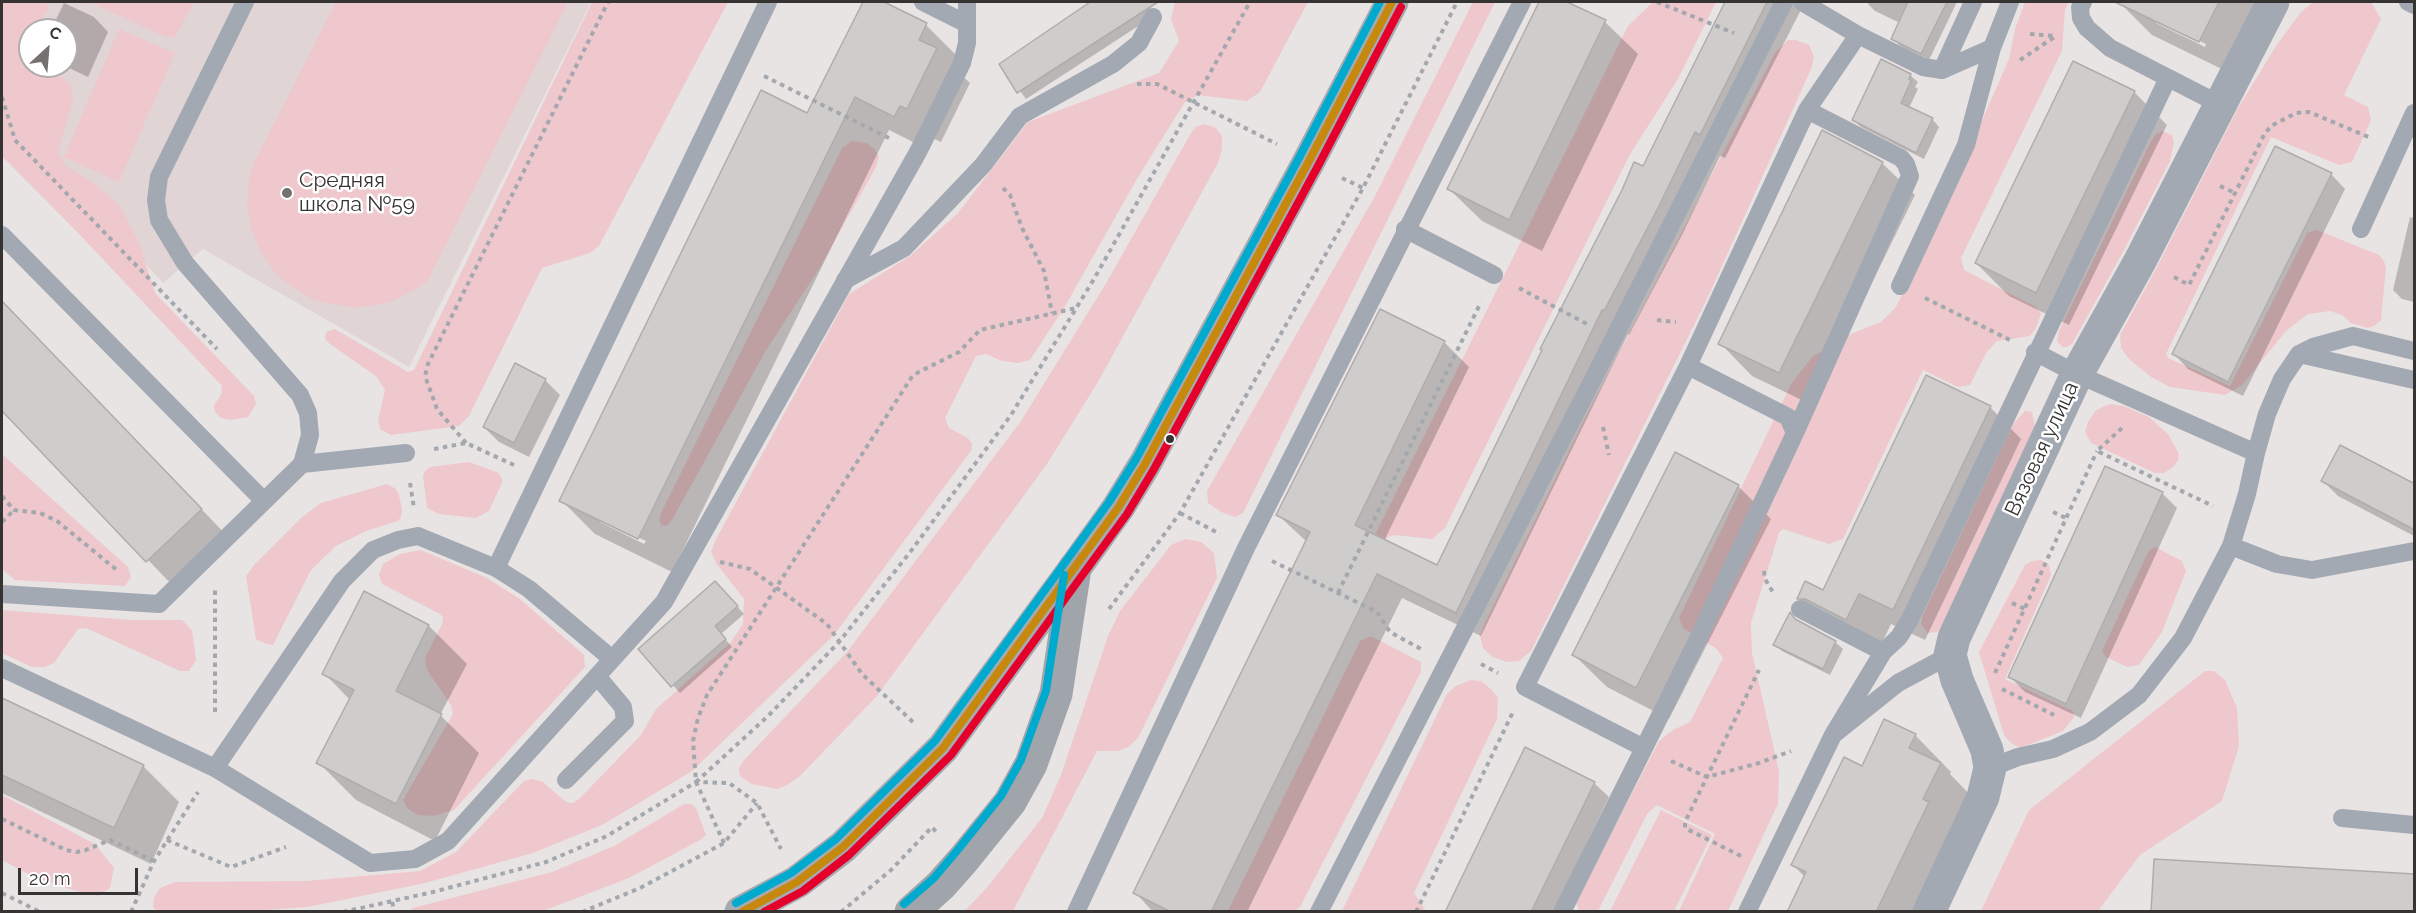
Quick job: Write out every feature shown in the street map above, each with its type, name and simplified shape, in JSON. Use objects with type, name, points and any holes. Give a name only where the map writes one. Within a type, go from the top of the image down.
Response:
[{"type":"highway","points":[[911,912],[941,885],[964,859],[1010,802],[1031,764],[1056,694],[1075,568]]},
{"type":"main road","points":[[741,912],[797,882],[843,847],[943,748],[1118,508],[1145,464],[1392,2]]},
{"type":"street","name":"Вязовая улица","points":[[1950,655],[1954,638],[1972,597],[2076,374],[2140,261],[2273,2]]},
{"type":"street","points":[[1929,912],[1983,797],[1990,768],[1987,750],[1957,680],[1950,655]]},
{"type":"lane","points":[[2,594],[159,604],[302,464],[310,435],[308,413],[300,395],[185,263],[159,220],[156,200],[159,177],[245,2]]},
{"type":"lane","points":[[495,568],[768,2]]},
{"type":"lane","points":[[923,2],[967,24]]},
{"type":"lane","points":[[2,668],[215,768],[370,863],[415,859],[448,841],[664,602],[843,281],[918,152],[962,63],[967,44],[967,2]]},
{"type":"lane","points":[[1076,912],[1246,548],[1405,229],[1522,2]]},
{"type":"lane","points":[[1319,912],[1784,2]]},
{"type":"lane","points":[[1802,2],[1858,35],[1923,67],[1942,70],[1992,48]]},
{"type":"lane","points":[[1942,70],[1973,2]]},
{"type":"lane","points":[[1900,286],[1966,145],[1992,48],[2010,2]]},
{"type":"lane","points":[[2408,2],[2415,5]]},
{"type":"lane","points":[[2082,10],[2087,28],[2110,48],[2219,104]]},
{"type":"lane","points":[[843,281],[904,248],[983,165],[1020,116],[1113,64],[1139,44],[1153,17]]},
{"type":"lane","points":[[1644,748],[1525,687],[1688,366],[1807,110],[1858,35]]},
{"type":"lane","points":[[1748,912],[1833,735],[1883,652],[1899,637],[1909,621],[2035,352],[2168,78]]},
{"type":"lane","points":[[1562,912],[1698,639],[1795,432],[1910,176],[1901,158],[1807,110]]},
{"type":"lane","points":[[2361,229],[2415,113]]},
{"type":"lane","points":[[1405,229],[1494,275]]},
{"type":"lane","points":[[2,235],[264,501]]},
{"type":"lane","points":[[1990,768],[2018,757],[2053,749],[2090,732],[2139,695],[2183,638],[2231,546],[2267,414],[2282,379],[2299,354],[2313,346],[2353,336],[2415,351]]},
{"type":"lane","points":[[2035,352],[2076,374],[2256,453]]},
{"type":"lane","points":[[2299,354],[2415,380]]},
{"type":"lane","points":[[1688,366],[1788,417],[1795,432]]},
{"type":"lane","points":[[302,464],[406,453]]},
{"type":"lane","points":[[215,768],[342,581],[373,550],[398,540],[418,536],[495,568],[529,589],[612,659]]},
{"type":"lane","points":[[2231,546],[2277,564],[2312,570],[2415,551]]},
{"type":"lane","points":[[1800,609],[1883,652]]},
{"type":"lane","points":[[1833,735],[1890,688],[1950,655]]},
{"type":"lane","points":[[566,780],[625,721],[623,707],[597,676]]},
{"type":"lane","points":[[2342,819],[2415,825]]},
{"type":"path","points":[[518,467],[466,443],[437,409],[425,376],[428,364],[608,2]]},
{"type":"path","points":[[343,912],[392,902],[546,862],[607,836],[696,782],[767,717],[839,642],[911,551],[1011,415],[1195,104],[1250,2]]},
{"type":"path","points":[[1106,616],[1110,607],[1180,513],[1363,188],[1457,2]]},
{"type":"path","points":[[1657,2],[1665,3],[1762,46]]},
{"type":"path","points":[[1979,94],[2082,10]]},
{"type":"path","points":[[739,63],[918,152]]},
{"type":"path","points":[[1157,84],[1248,129]]},
{"type":"path","points":[[2,98],[15,140],[222,354]]},
{"type":"path","points":[[2189,285],[2264,135],[2271,126],[2296,113],[2309,112],[2328,118],[2397,150]]},
{"type":"path","points":[[983,165],[1010,195],[1022,228],[1044,271],[1052,313]]},
{"type":"path","points":[[1338,593],[1494,275],[1614,338]]},
{"type":"path","points":[[724,843],[696,782],[693,741],[698,718],[707,695],[913,375],[958,352],[980,330],[1076,308]]},
{"type":"path","points":[[1972,321],[2035,352]]},
{"type":"path","points":[[1591,383],[1620,501]]},
{"type":"path","points":[[1995,683],[1995,674],[2097,451],[2147,405]]},
{"type":"path","points":[[443,447],[466,443]]},
{"type":"path","points":[[2097,451],[2240,518]]},
{"type":"path","points":[[2,496],[14,510],[39,513],[57,521],[159,604]]},
{"type":"path","points":[[2,522],[14,510]]},
{"type":"path","points":[[1180,513],[1377,612],[1390,632],[1428,652],[1453,650],[1525,687],[1416,912]]},
{"type":"path","points":[[131,912],[154,861],[215,768],[215,550]]},
{"type":"path","points":[[750,569],[827,624],[862,674],[892,703]]},
{"type":"path","points":[[1709,840],[1685,828],[1685,822],[1759,670]]},
{"type":"path","points":[[1999,688],[2090,732]]},
{"type":"path","points":[[1644,748],[1707,777],[1759,763],[1833,735]]},
{"type":"path","points":[[696,782],[729,783],[757,803],[797,882]]},
{"type":"path","points":[[582,912],[640,888],[724,843],[757,803]]},
{"type":"path","points":[[2,819],[66,850],[77,852],[86,850],[110,840],[154,861]]},
{"type":"path","points":[[841,912],[891,870],[932,827]]},
{"type":"path","points":[[167,840],[231,867],[323,834]]},
{"type":"path","points":[[2,893],[40,912]]},
{"type":"path","points":[[392,902],[395,912]]},
{"type":"shaded area","name":"Средняя школа №59","points":[[2,2],[591,2],[409,367],[203,249],[163,283],[26,136]]},
{"type":"shaded area","points":[[2,2],[46,2],[49,9],[43,18],[18,18],[18,78],[64,78],[71,86],[73,100],[58,152],[65,165],[95,184],[121,207],[140,245],[155,293],[254,396],[256,404],[248,417],[230,420],[221,418],[215,412],[214,405],[221,395],[222,386],[2,156]]},
{"type":"shaded area","points":[[89,2],[194,2],[175,37],[166,37]]},
{"type":"shaded area","points":[[336,2],[568,2],[428,280],[391,302],[357,308],[310,298],[273,270],[260,250],[251,228],[247,205],[249,180],[254,163]]},
{"type":"shaded area","points":[[592,2],[728,2],[599,246],[590,253],[542,268],[469,416],[459,426],[391,435],[380,429],[378,420],[385,390],[376,376],[330,344],[325,339],[326,332],[335,329],[408,372],[414,370]]},
{"type":"shaded area","points":[[1175,2],[1308,2],[1260,92],[1247,101],[1198,95],[1185,102],[1138,177],[1064,308],[1030,360],[1018,363],[1002,361],[986,354],[976,356],[945,418],[949,428],[968,438],[972,444],[971,451],[834,635],[692,771],[604,824],[533,853],[425,883],[308,907],[241,912],[158,912],[153,907],[154,897],[160,888],[175,882],[306,881],[420,871],[456,852],[524,781],[533,779],[543,782],[566,802],[573,803],[580,798],[641,735],[656,709],[731,642],[743,624],[744,599],[716,563],[711,552],[849,294],[910,256],[958,213],[1028,122],[1159,73],[1179,41],[1171,19]]},
{"type":"shaded area","points":[[1473,2],[1495,2],[1243,513],[1235,517],[1221,512],[1208,503],[1207,491],[1375,196]]},
{"type":"shaded area","points":[[1653,2],[1716,2],[1678,79],[1629,156],[1445,528],[1432,539],[1395,535],[1388,537],[1362,561],[1628,26]]},
{"type":"shaded area","points":[[2025,2],[2069,2],[2065,10],[2062,51],[1961,258],[1964,270],[2036,307],[2041,314],[2036,328],[2030,336],[1997,341],[1986,353],[1970,385],[1958,387],[1923,370],[1843,539],[1829,544],[1783,529],[1779,533],[1751,623],[1752,653],[1779,771],[1778,804],[1728,911],[1679,911],[1715,834],[1657,805],[1647,814],[1598,911],[1579,911],[1576,903],[1659,741],[1673,730],[1690,722],[1723,658],[1717,649],[1683,628],[1679,618],[1791,384],[1813,356],[1853,333],[1881,322],[1896,307],[1930,239],[2009,59],[2015,29]]},
{"type":"shaded area","points":[[2313,2],[2371,2],[2381,19],[2344,95],[2368,107],[2371,120],[2352,162],[2339,165],[2271,137],[2166,354],[2168,358],[2230,386],[2307,233],[2317,230],[2379,255],[2384,261],[2386,268],[2381,320],[2367,328],[2351,323],[2342,315],[2330,311],[2308,314],[2286,331],[2242,385],[2225,395],[2170,387],[2151,377],[2130,360],[2121,348],[2120,335],[2237,110],[2276,46],[2301,12]]},
{"type":"shaded area","points":[[119,29],[175,53],[119,182],[64,157]]},
{"type":"shaded area","points":[[1788,40],[1796,40],[1809,45],[1814,56],[1812,67],[1706,301],[1531,651],[1519,661],[1506,662],[1491,656],[1483,648],[1480,636],[1484,625],[1581,426],[1775,53]]},
{"type":"shaded area","points":[[1204,124],[1216,128],[1222,136],[1222,149],[1218,163],[1098,382],[1047,464],[877,696],[799,777],[777,789],[752,784],[740,776],[739,768],[744,760],[847,652],[1021,421],[1105,285],[1191,133],[1196,127]]},
{"type":"shaded area","points":[[2162,131],[2172,135],[2174,143],[2170,161],[2072,344],[2062,347],[2057,341],[2059,331],[2150,143],[2155,135]]},
{"type":"shaded area","points":[[852,141],[866,143],[875,149],[879,157],[876,167],[819,269],[765,352],[672,520],[667,526],[661,525],[659,520],[661,513],[842,148]]},
{"type":"shaded area","points":[[2110,404],[2124,406],[2149,417],[2168,434],[2179,454],[2178,461],[2173,467],[2164,473],[2155,473],[2091,443],[2085,432],[2088,422],[2096,410]]},
{"type":"shaded area","points":[[2025,411],[2032,412],[2035,427],[1941,628],[1937,632],[1927,633],[1921,624],[1923,615],[2013,424]]},
{"type":"shaded area","points":[[2,454],[128,567],[131,577],[125,586],[15,580],[2,569]]},
{"type":"shaded area","points":[[469,462],[499,473],[502,479],[489,511],[476,518],[439,514],[427,508],[423,476],[426,470],[430,467]]},
{"type":"shaded area","points":[[387,484],[396,489],[399,495],[402,510],[398,521],[366,531],[336,546],[311,570],[273,645],[256,639],[246,576],[254,565],[302,517],[321,503]]},
{"type":"shaded area","points":[[1185,539],[1201,542],[1214,553],[1217,578],[1138,738],[1128,747],[1118,751],[1097,751],[1013,911],[965,911],[989,885],[1042,818],[1061,775],[1108,636],[1120,611],[1171,545]]},
{"type":"shaded area","points":[[2155,547],[2182,561],[2186,571],[2162,632],[2139,665],[2127,667],[2106,657],[2102,651],[2149,550]]},
{"type":"shaded area","points":[[421,550],[487,578],[520,599],[584,655],[585,667],[454,810],[433,816],[418,815],[408,809],[403,800],[453,714],[451,705],[427,670],[425,658],[442,624],[443,617],[382,584],[379,575],[383,564],[400,554]]},
{"type":"shaded area","points":[[2041,560],[2049,565],[2051,575],[2005,679],[2073,711],[2074,717],[2063,731],[2020,748],[2004,735],[1979,652],[2025,565]]},
{"type":"shaded area","points":[[2,610],[131,620],[182,620],[192,630],[196,660],[189,671],[180,671],[86,628],[78,629],[54,663],[45,667],[32,667],[2,653]]},
{"type":"shaded area","points":[[1371,636],[1421,662],[1421,672],[1300,907],[1294,911],[1228,911],[1360,641]]},
{"type":"shaded area","points":[[2205,671],[2214,671],[2225,680],[2237,708],[2239,746],[2222,801],[2140,855],[2098,911],[1981,911],[2029,810]]},
{"type":"shaded area","points":[[1470,680],[1481,681],[1498,698],[1497,719],[1414,893],[1426,911],[1342,911],[1447,694],[1456,686]]},
{"type":"shaded area","points":[[2,795],[95,844],[114,868],[110,888],[98,896],[69,889],[28,874],[2,860]]},
{"type":"shaded area","points":[[684,804],[691,804],[696,808],[706,835],[629,878],[543,911],[410,911],[413,908],[552,872],[614,846]]},
{"type":"shaded area","points":[[1661,810],[1712,835],[1674,911],[1610,911]]},
{"type":"building","points":[[863,2],[884,2],[927,23],[919,40],[937,48],[907,109],[900,106],[894,117],[855,97],[638,539],[559,501],[761,90],[807,113]]},
{"type":"building","points":[[1090,2],[1158,2],[1017,93],[999,64]]},
{"type":"building","points":[[1539,2],[1567,2],[1606,20],[1509,220],[1447,189]]},
{"type":"building","points":[[1725,2],[1767,2],[1700,135],[1695,132],[1658,208],[1604,311],[1602,310],[1456,613],[1377,574],[1211,912],[1171,912],[1133,893],[1310,532],[1276,515],[1380,309],[1445,341],[1355,525],[1437,565],[1542,350],[1540,349],[1622,190],[1634,162],[1643,166]]},
{"type":"building","points":[[1908,2],[1947,2],[1921,54],[1891,39]]},
{"type":"building","points":[[2115,2],[2219,2],[2199,42]]},
{"type":"building","points":[[1881,59],[1911,74],[1909,79],[1911,81],[1901,103],[1933,118],[1916,153],[1852,120]]},
{"type":"building","points":[[2073,61],[2135,91],[2036,293],[1975,263]]},
{"type":"building","points":[[1822,130],[1883,162],[1779,373],[1718,344]]},
{"type":"building","points":[[2275,146],[2332,173],[2228,382],[2172,354]]},
{"type":"building","points":[[2,301],[202,509],[146,562],[2,411]]},
{"type":"building","points":[[515,363],[546,379],[514,443],[483,427]]},
{"type":"building","points":[[1926,375],[1991,406],[1893,610],[1859,594],[1846,620],[1805,599],[1797,599],[1805,581],[1823,590]]},
{"type":"building","points":[[2340,445],[2415,484],[2415,530],[2321,481]]},
{"type":"building","points":[[1675,452],[1739,485],[1636,688],[1572,655]]},
{"type":"building","points":[[2105,466],[2163,492],[2066,704],[2008,677]]},
{"type":"building","points":[[715,581],[738,606],[715,626],[726,639],[671,687],[638,649]]},
{"type":"building","points":[[364,591],[429,625],[396,691],[442,714],[396,804],[316,763],[354,690],[322,674]]},
{"type":"building","points":[[1790,612],[1795,619],[1836,641],[1823,669],[1773,645]]},
{"type":"building","points":[[2,698],[144,765],[114,828],[2,775]]},
{"type":"building","points":[[1884,719],[1916,734],[1909,748],[1941,763],[1923,799],[1929,802],[1876,912],[1787,912],[1806,872],[1791,865],[1844,757],[1862,766]]},
{"type":"building","points":[[1525,747],[1595,782],[1531,912],[1445,912]]},
{"type":"building","points":[[2154,859],[2415,874],[2415,912],[2151,912]]},
{"type":"transit line","points":[[736,903],[791,873],[836,839],[935,741],[1109,502],[1136,459],[1300,156],[1380,2]]},
{"type":"transit line","points":[[742,912],[797,882],[843,847],[943,748],[1118,508],[1145,464],[1392,2]]},
{"type":"transit line","points":[[764,912],[803,891],[849,855],[951,755],[1127,514],[1154,469],[1318,166],[1401,7]]},
{"type":"transit line","points":[[904,904],[934,878],[956,852],[1001,796],[1021,760],[1046,691],[1064,575]]},
{"type":"place","name":"Средняя школа №59","points":[[287,193]]}]
